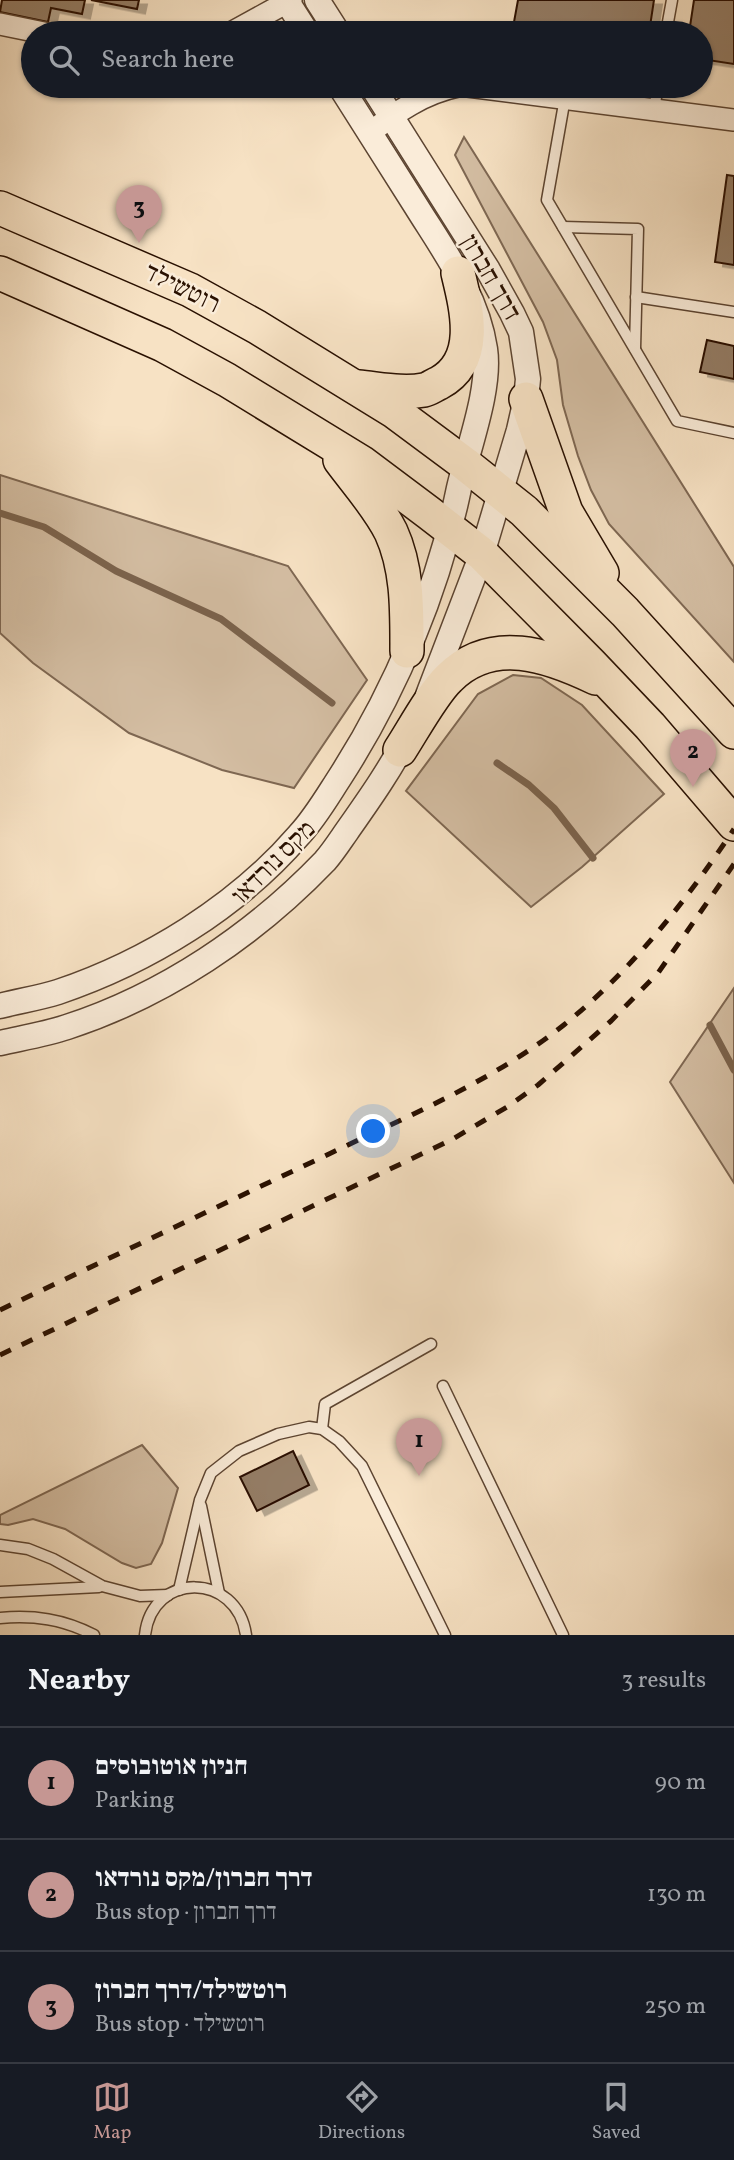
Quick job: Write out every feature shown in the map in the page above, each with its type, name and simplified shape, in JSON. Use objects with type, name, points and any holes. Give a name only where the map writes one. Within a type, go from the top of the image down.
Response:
[{"type":"highway","name":"רוטשילד","points":[[0,208],[190,290],[356,387]]},
{"type":"highway","points":[[0,273],[163,345],[227,380],[361,462],[482,554],[650,726],[734,824]]},
{"type":"highway","points":[[356,387],[398,391],[426,390],[448,378],[463,359],[468,337],[466,305],[458,273]]},
{"type":"highway","points":[[356,387],[465,464],[524,512],[625,612],[734,732]]},
{"type":"highway","points":[[526,399],[566,512],[625,612]]},
{"type":"highway","points":[[323,439],[391,532],[403,571],[408,604],[407,651]]},
{"type":"highway","points":[[400,750],[447,679],[467,662],[488,654],[537,654],[567,664],[611,685]]},
{"type":"street","points":[[317,0],[330,21]]},
{"type":"street","points":[[252,21],[288,1],[300,21]]},
{"type":"street","points":[[0,24],[21,28]]},
{"type":"street","name":"דרך חברון","points":[[348,98],[458,273],[479,320],[485,351],[485,381],[450,530]]},
{"type":"street","name":"דרך חברון","points":[[380,98],[488,270],[521,332],[528,379],[526,399],[482,554]]},
{"type":"street","points":[[370,133],[391,116],[422,98]]},
{"type":"street","points":[[572,98],[734,120]]},
{"type":"street","name":"מקס נורדאו","points":[[0,1006],[56,993],[120,967],[159,946],[216,910],[252,882],[299,835],[329,795],[369,732],[407,651],[450,530]]},
{"type":"street","name":"מקס נורדאו","points":[[0,1043],[66,1028],[136,1000],[178,977],[236,940],[275,909],[327,859],[400,750],[426,698],[482,554]]},
{"type":"lane","points":[[668,21],[672,0]]},
{"type":"lane","points":[[565,98],[547,200],[677,421],[734,433]]},
{"type":"lane","points":[[654,109],[656,98]]},
{"type":"lane","points":[[563,227],[638,229],[635,349]]},
{"type":"lane","points":[[636,298],[734,312]]},
{"type":"lane","points":[[322,1429],[326,1404],[431,1345]]},
{"type":"lane","points":[[443,1386],[563,1635]]},
{"type":"lane","points":[[179,1590],[200,1500],[211,1473],[239,1451],[278,1434],[309,1427],[322,1429],[339,1441],[362,1466],[445,1635]]},
{"type":"lane","points":[[200,1500],[219,1593]]},
{"type":"lane","points":[[0,1545],[28,1549],[53,1559],[102,1587]]},
{"type":"lane","points":[[0,1592],[58,1587],[102,1587],[140,1597],[168,1595],[199,1587],[219,1593],[236,1607],[245,1631],[257,1635]]},
{"type":"lane","points":[[145,1635],[150,1614],[168,1595]]},
{"type":"lane","points":[[0,1618],[28,1617],[63,1621],[94,1635]]},
{"type":"shaded area","points":[[464,137],[734,567],[734,662],[609,524],[591,490],[563,405],[557,360],[543,322],[455,155]]},
{"type":"shaded area","points":[[0,475],[288,566],[367,680],[294,788],[222,770],[129,733],[33,663],[0,633]]},
{"type":"shaded area","points":[[513,675],[541,678],[582,705],[664,794],[582,867],[531,907],[406,791],[478,694]]},
{"type":"shaded area","points":[[734,988],[734,1183],[670,1082]]},
{"type":"shaded area","points":[[142,1445],[178,1488],[162,1543],[151,1564],[136,1568],[122,1563],[65,1529],[33,1519],[8,1525],[0,1524],[0,1515]]},
{"type":"building","points":[[2,0],[85,0],[82,14],[51,8],[48,21],[0,12]]},
{"type":"building","points":[[91,0],[139,0],[137,9]]},
{"type":"building","points":[[518,0],[654,0],[651,21],[514,21]]},
{"type":"building","points":[[694,0],[734,0],[734,64],[713,61],[713,21],[691,21]]},
{"type":"building","points":[[727,175],[734,176],[734,265],[715,262]]},
{"type":"building","points":[[707,340],[734,346],[734,379],[700,372]]},
{"type":"building","points":[[293,1451],[309,1485],[257,1511],[240,1477]]},
{"type":"waterway","points":[[0,513],[44,527],[116,571],[221,619],[332,703]]},
{"type":"waterway","points":[[497,763],[529,785],[554,808],[593,858]]},
{"type":"waterway","points":[[710,1025],[734,1070]]},
{"type":"railway","points":[[0,1310],[421,1110],[481,1079],[538,1044],[590,1003],[636,957],[678,908],[734,829]]},
{"type":"railway","points":[[0,1355],[451,1140],[507,1107],[538,1085],[611,1021],[658,973],[734,864]]},
{"type":"place","name":"רוטשילד/דרך חברון","points":[[139,243]]},
{"type":"place","name":"דרך חברון/מקס נורדאו","points":[[693,787]]},
{"type":"place","name":"חניון אוטובוסים","points":[[419,1476]]}]
